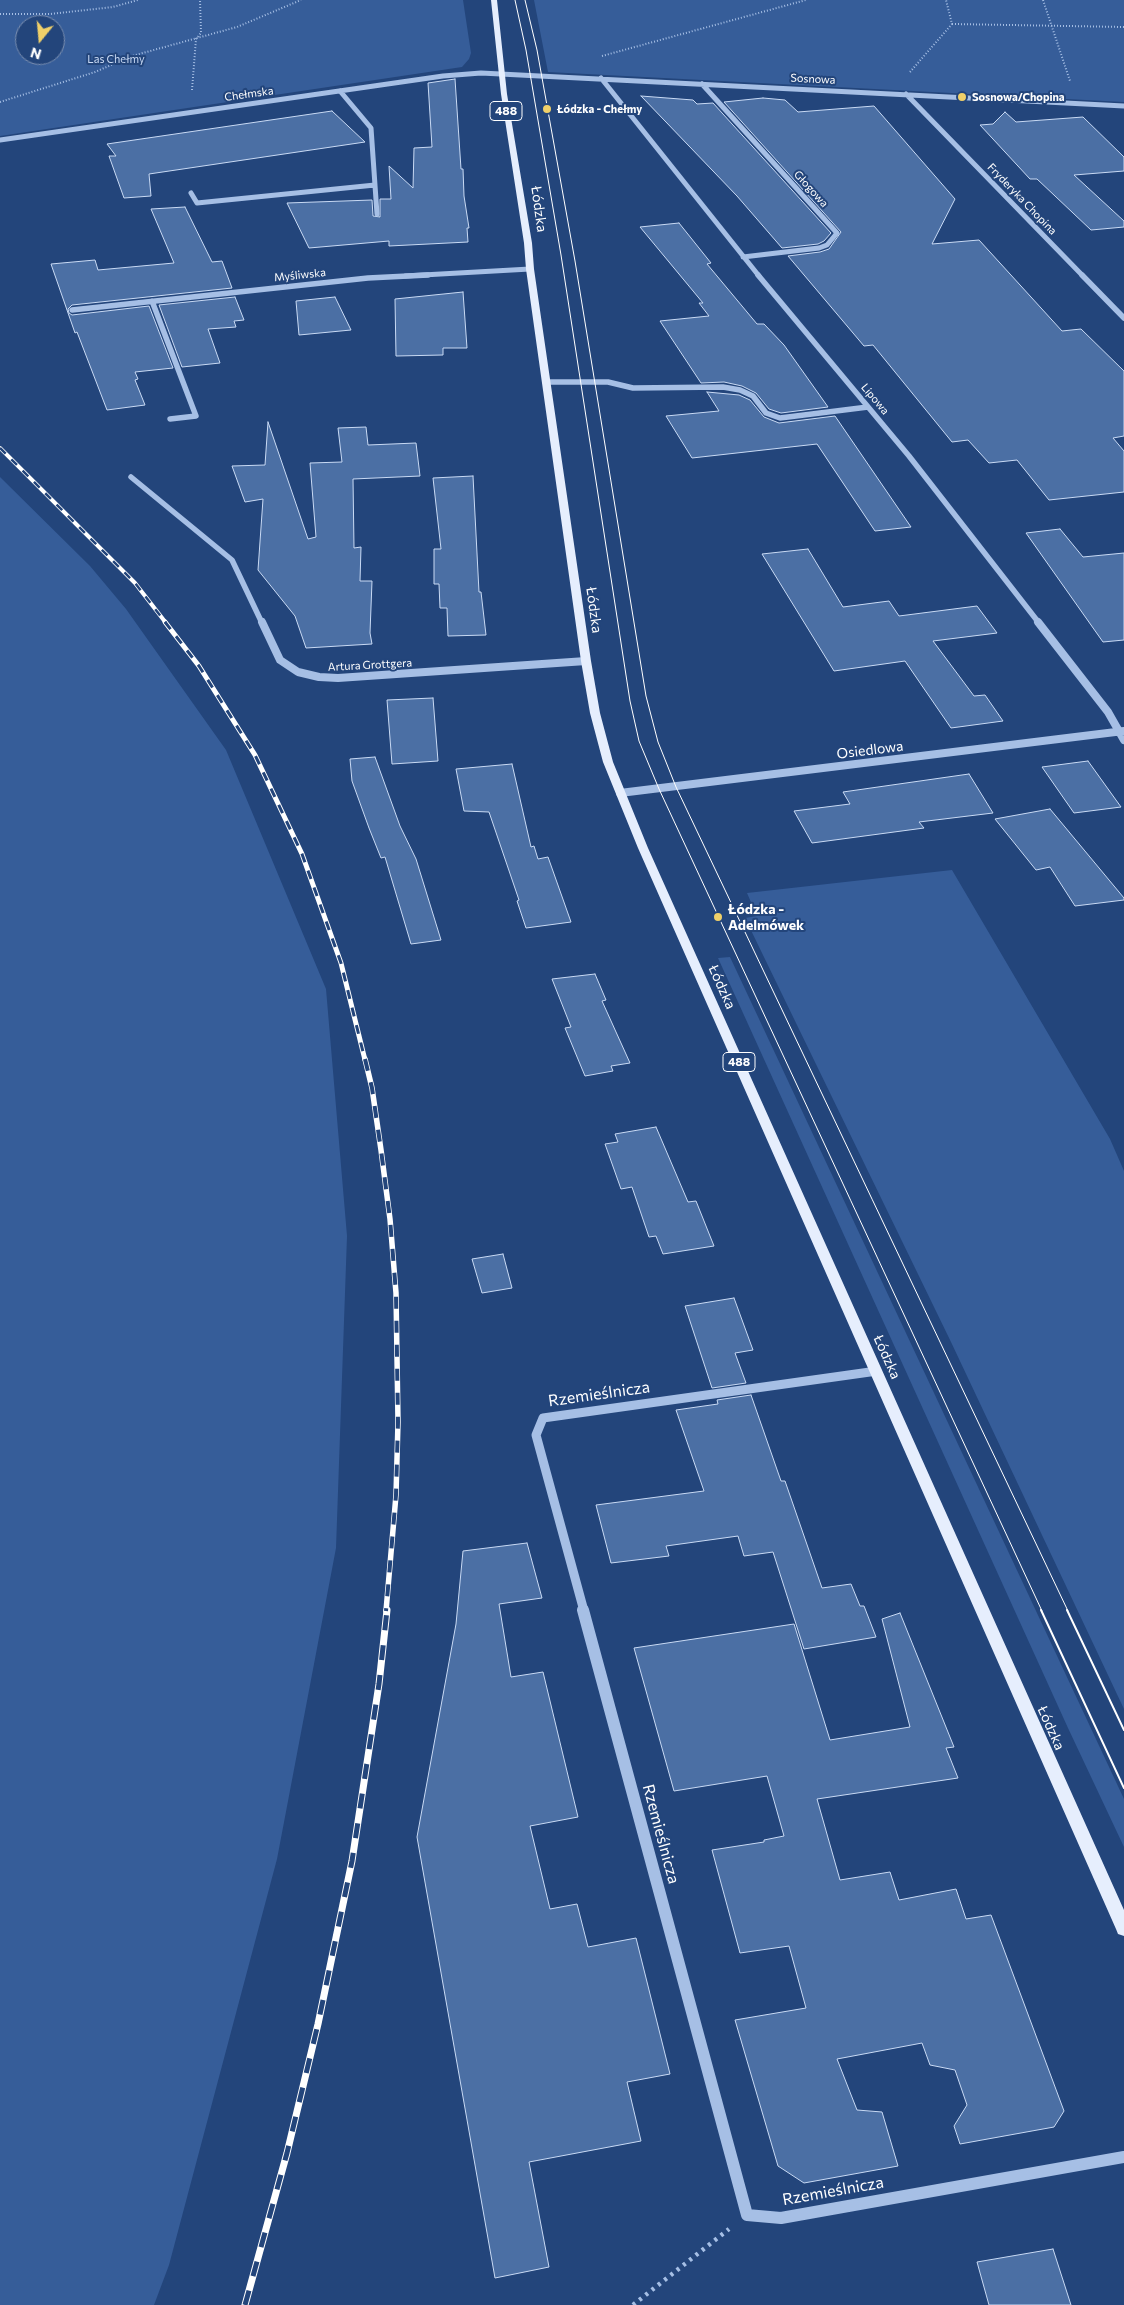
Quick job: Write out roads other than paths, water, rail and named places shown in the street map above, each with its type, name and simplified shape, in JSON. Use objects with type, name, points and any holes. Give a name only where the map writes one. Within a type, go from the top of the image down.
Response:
[{"type":"main road","name":"Łódzka","points":[[494,0],[501,73],[512,150],[521,190],[530,269],[586,661],[608,762],[620,793],[1124,1929]]},
{"type":"street","name":"Sosnowa","points":[[501,73],[1124,106]]},
{"type":"street","name":"Chełmska","points":[[0,140],[450,75],[501,73]]},
{"type":"street","name":"Lipowa","points":[[601,78],[743,257],[868,407],[1108,712],[1124,740]]},
{"type":"street","name":"Głogowa","points":[[702,84],[837,233],[827,245],[819,248],[743,257]]},
{"type":"street","points":[[340,91],[371,128],[377,214]]},
{"type":"street","name":"Fryderyka Chopina","points":[[906,94],[1124,318]]},
{"type":"street","points":[[191,193],[197,204],[375,186]]},
{"type":"street","name":"Myśliwska","points":[[72,310],[394,276],[530,269]]},
{"type":"street","points":[[152,301],[196,416],[170,420]]},
{"type":"street","points":[[547,382],[608,382],[633,388],[723,387],[740,390],[753,396],[766,413],[780,418],[868,407]]},
{"type":"street","name":"Artura Grottgera","points":[[131,477],[232,560],[280,660],[298,672],[318,677],[338,678],[586,661]]},
{"type":"street","name":"Osiedlowa","points":[[620,793],[1121,732]]},
{"type":"street","name":"Rzemieślnicza","points":[[877,1371],[543,1418],[536,1435],[747,2215],[780,2218],[1124,2157]]},
{"type":"tram line","points":[[515,0],[526,50],[561,255],[630,701],[639,741],[659,789],[1042,1611]]},
{"type":"tram line","points":[[525,0],[537,50],[575,261],[646,696],[658,742],[676,787],[1068,1611]]},
{"type":"tram line","points":[[1041,1610],[1124,1788]]},
{"type":"tram line","points":[[1067,1610],[1124,1730]]},
{"type":"railway","points":[[0,448],[135,583],[166,623]]},
{"type":"railway","points":[[165,622],[199,666],[255,755],[302,854],[341,963],[365,1060]]},
{"type":"railway","points":[[365,1059],[372,1088],[381,1150],[390,1219],[396,1293],[398,1422],[396,1495],[386,1611]]},
{"type":"railway","points":[[245,2305],[287,2153],[318,2024],[352,1861],[379,1684],[387,1610]]},
{"type":"place","name":"Sosnowa/Chopina","points":[[962,97]]},
{"type":"place","name":"Łódzka - Chełmy","points":[[547,109]]},
{"type":"place","name":"Łódzka - Adelmówek","points":[[718,917]]},
{"type":"park label","name":"Las Chełmy","points":[[116,59]]}]
